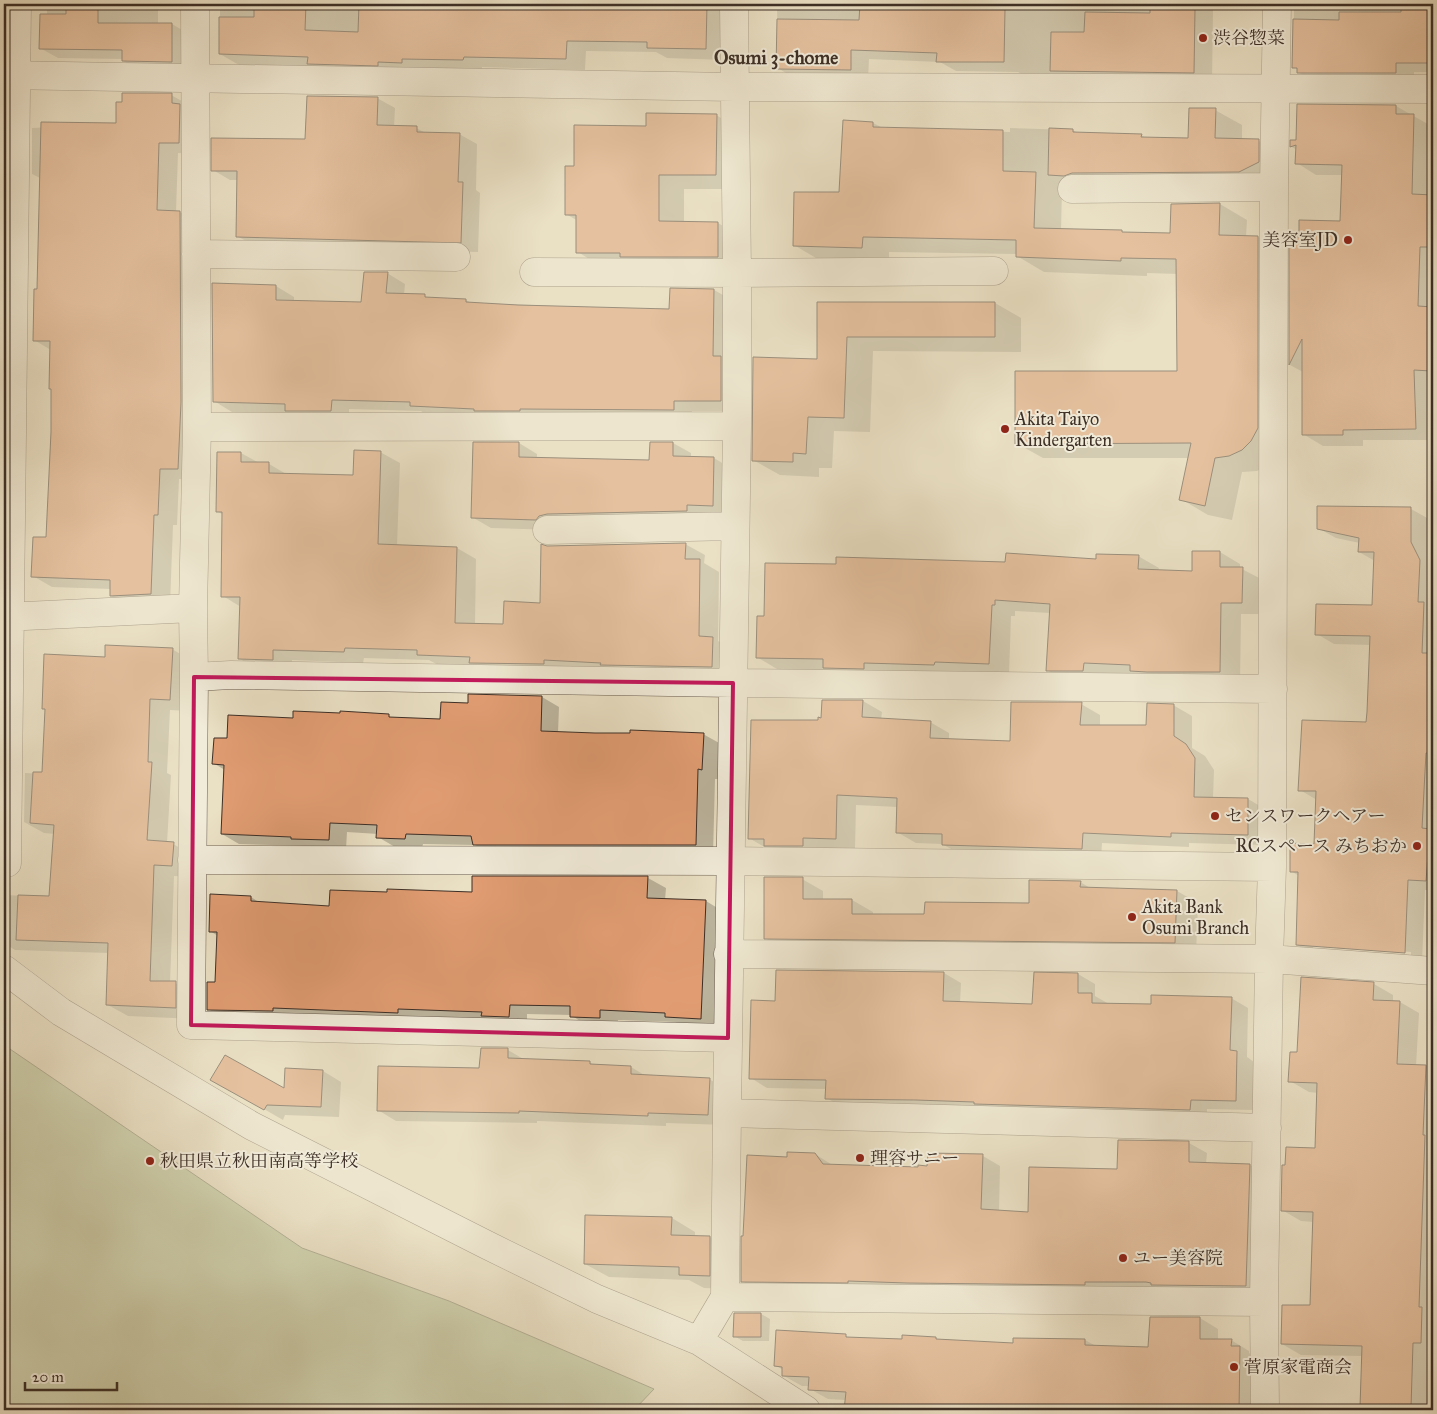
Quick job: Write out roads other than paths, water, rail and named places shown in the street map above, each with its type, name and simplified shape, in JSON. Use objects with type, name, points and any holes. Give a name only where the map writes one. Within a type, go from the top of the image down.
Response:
[{"type":"street","points":[[7,863],[10,75],[17,4]]},
{"type":"street","points":[[195,4],[197,427],[192,608],[194,677],[191,1025],[728,1038]]},
{"type":"street","points":[[699,1341],[725,1297],[728,954],[737,426],[734,4]]},
{"type":"street","points":[[1264,1410],[1269,959],[1272,866],[1274,187],[1277,4]]},
{"type":"street","points":[[10,75],[734,87],[1433,89]]},
{"type":"street","points":[[1072,189],[1274,187]]},
{"type":"street","points":[[196,254],[456,257]]},
{"type":"street","points":[[534,272],[994,271]]},
{"type":"street","points":[[197,427],[737,426]]},
{"type":"street","points":[[546,530],[735,526]]},
{"type":"street","points":[[7,617],[192,608]]},
{"type":"street","points":[[194,677],[231,675],[1273,689]]},
{"type":"street","points":[[192,860],[730,861],[1272,866]]},
{"type":"street","points":[[728,954],[1269,959],[1433,971]]},
{"type":"street","points":[[4,969],[61,1012],[252,1126],[598,1299],[699,1341],[806,1410]]},
{"type":"street","points":[[727,1112],[1267,1128]]},
{"type":"street","points":[[725,1297],[1264,1302]]},
{"type":"place","name":"渋谷惣菜","points":[[1203,38]]},
{"type":"place","name":"美容室JD","points":[[1348,240]]},
{"type":"place","name":"Akita Taiyo Kindergarten","points":[[1005,429]]},
{"type":"place","name":"センスワークヘアー","points":[[1215,816]]},
{"type":"place","name":"RCスペース みちおか","points":[[1417,846]]},
{"type":"place","name":"Akita Bank Osumi Branch","points":[[1132,917]]},
{"type":"place","name":"理容サニー","points":[[860,1158]]},
{"type":"place","name":"秋田県立秋田南高等学校","points":[[150,1161]]},
{"type":"place","name":"ユー美容院","points":[[1123,1258]]},
{"type":"place","name":"菅原家電商会","points":[[1234,1367]]},
{"type":"district","name":"Osumi 3-chome","points":[[776,57]]}]
